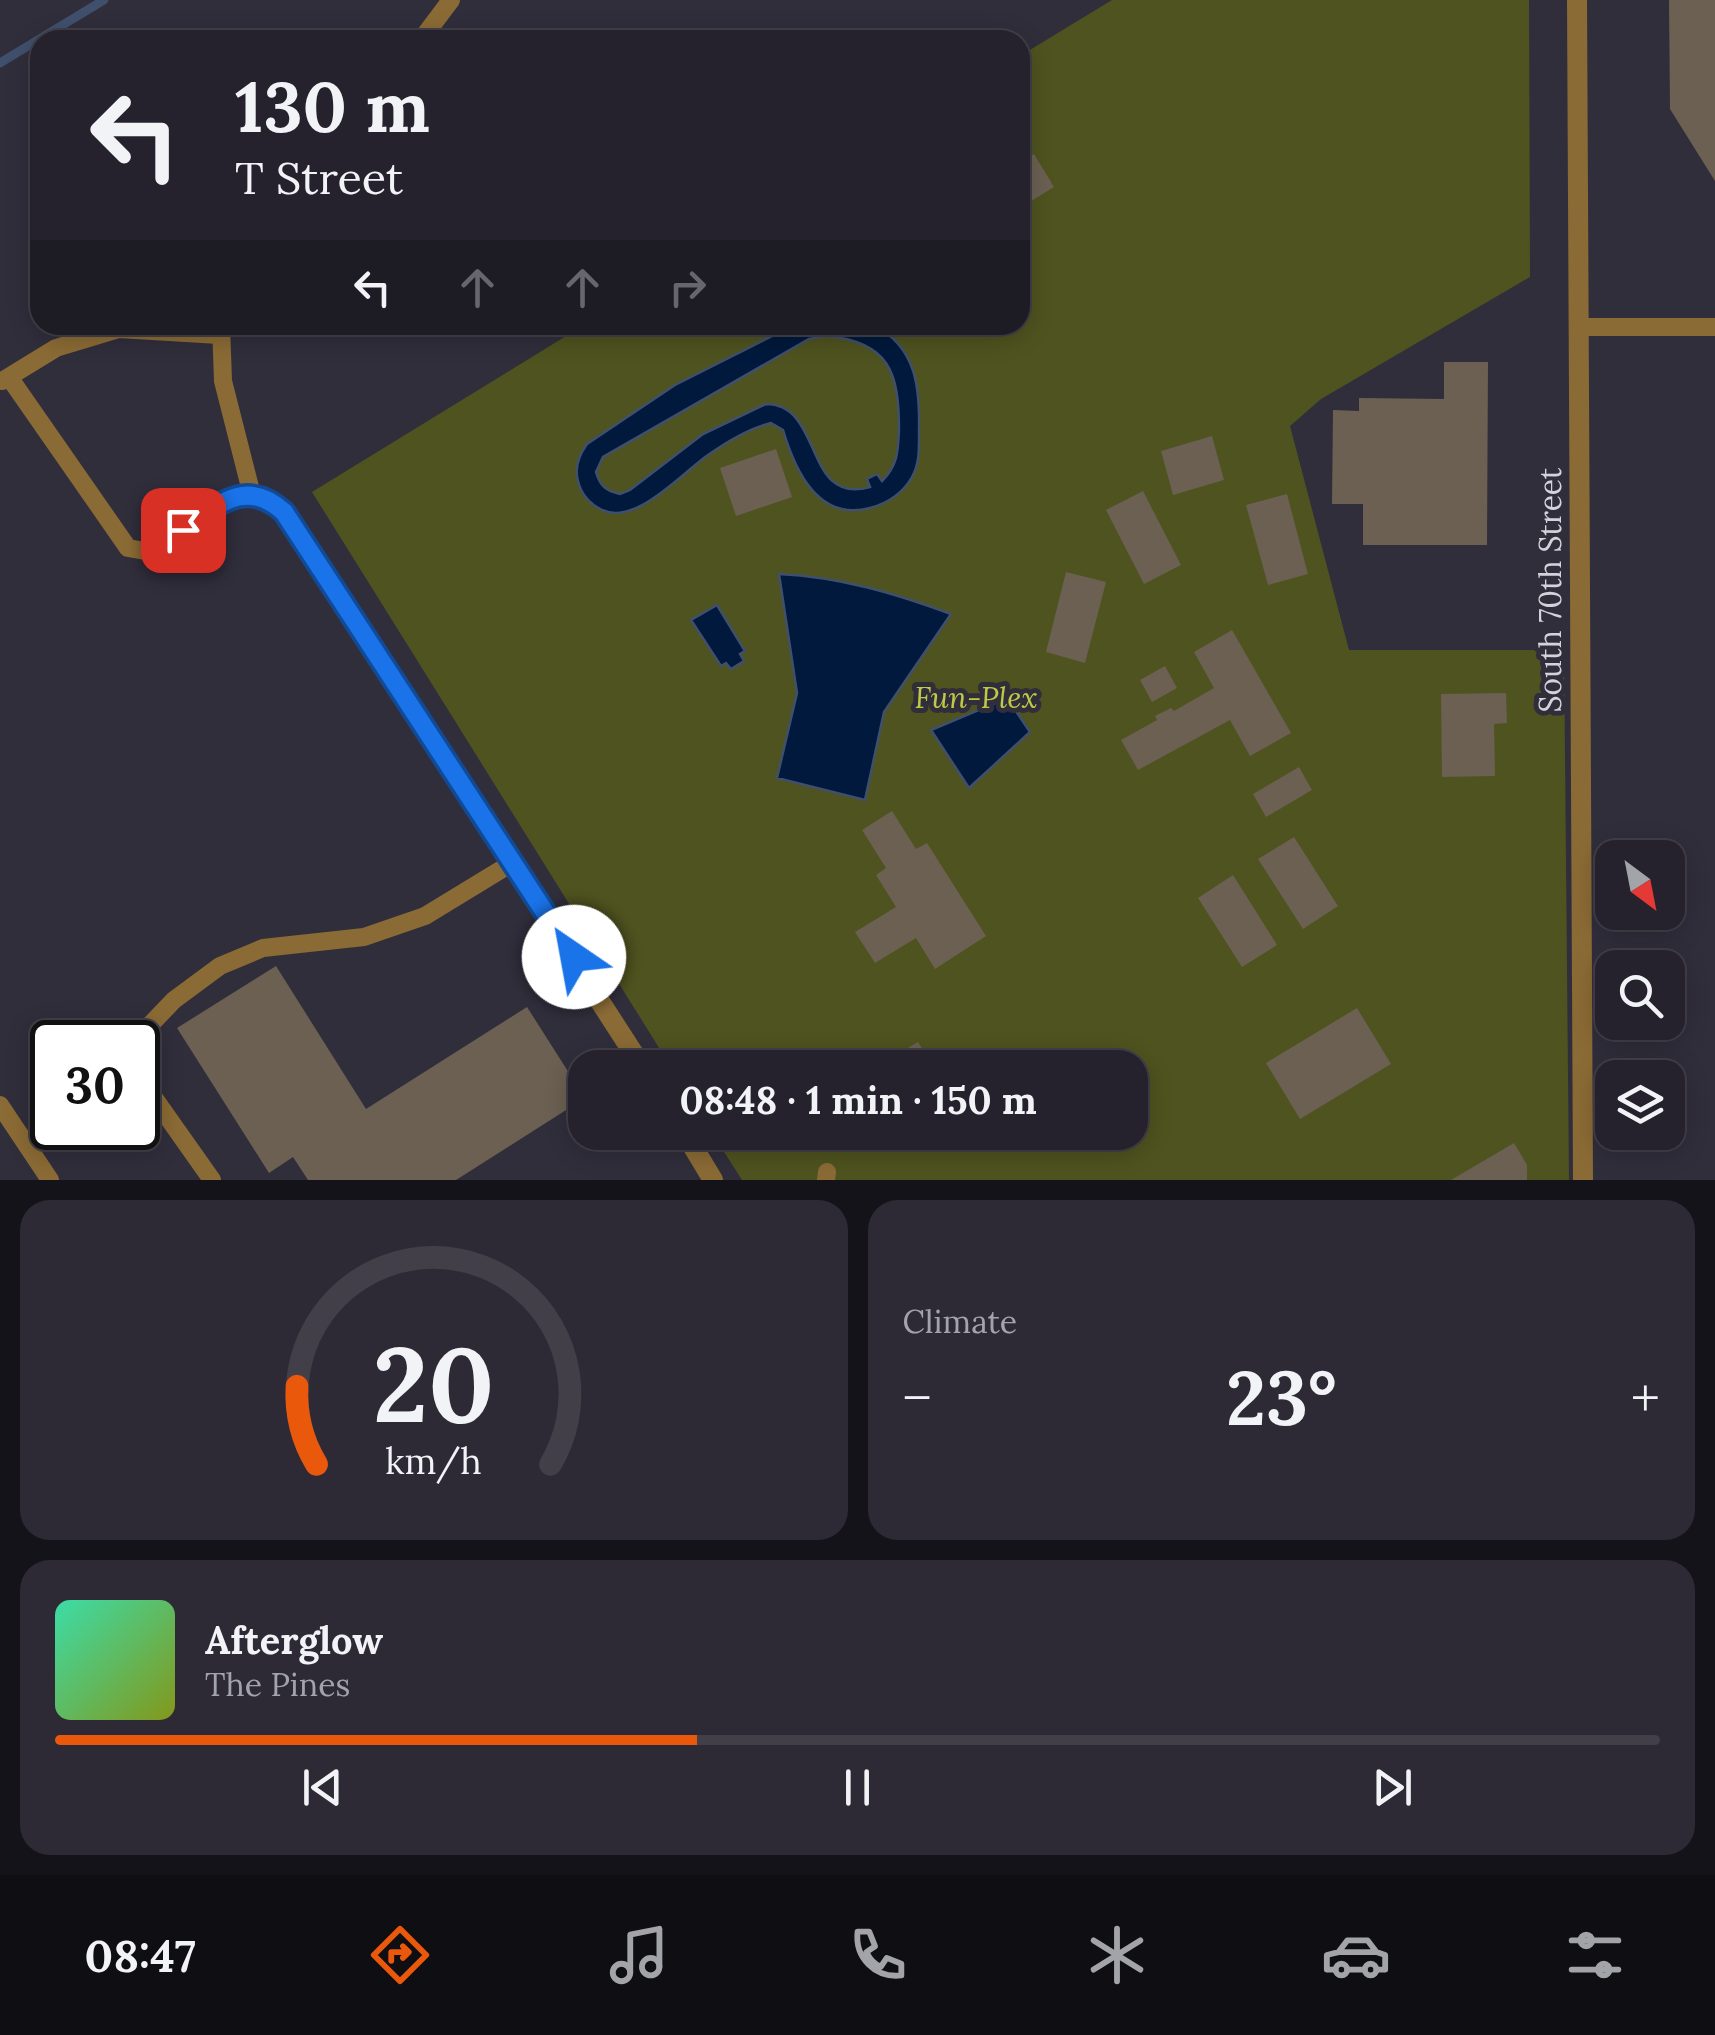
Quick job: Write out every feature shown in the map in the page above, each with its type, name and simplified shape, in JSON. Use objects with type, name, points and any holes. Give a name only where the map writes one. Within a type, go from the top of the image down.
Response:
[{"type":"street","name":"South 70th Street","points":[[1577,0],[1582,1180]]},
{"type":"street","points":[[151,552],[230,498],[252,495],[272,501],[284,512],[632,1050]]},
{"type":"street","points":[[695,1150],[713,1180]]},
{"type":"lane","points":[[429,30],[451,0]]},
{"type":"lane","points":[[1578,327],[1715,327]]},
{"type":"lane","points":[[99,335],[56,348],[4,380],[128,548],[151,552]]},
{"type":"lane","points":[[220,335],[223,381],[252,495]]},
{"type":"lane","points":[[212,1180],[140,1078],[138,1053],[150,1025],[174,1000],[220,966],[264,948],[364,937],[425,916],[512,862]]},
{"type":"lane","points":[[0,1105],[50,1180]]},
{"type":"green space","name":"Fun-Plex","points":[[1112,0],[1529,0],[1530,277],[1321,399],[1290,426],[1349,650],[1564,650],[1569,1180],[742,1180],[723,1150],[1148,1150],[1148,1050],[660,1050],[312,492],[568,335],[1030,335],[1030,50]]},
{"type":"water","points":[[774,335],[889,335],[913,370],[919,415],[915,472],[894,497],[870,508],[852,510],[823,500],[802,476],[783,430],[771,423],[722,446],[644,504],[615,513],[590,502],[578,481],[577,466],[587,444],[675,385]],"holes":[[[827,336],[864,345],[886,364],[896,392],[897,451],[882,481],[877,474],[867,479],[870,487],[849,489],[834,482],[797,420],[784,408],[766,404],[703,434],[630,490],[615,493],[599,481],[596,472],[603,457],[809,339]]]},
{"type":"water","points":[[779,574],[866,587],[951,614],[884,712],[865,800],[777,778],[797,693]]},
{"type":"water","points":[[717,605],[745,651],[740,654],[744,661],[731,669],[726,663],[721,666],[691,620]]},
{"type":"water","points":[[1007,698],[1030,732],[969,788],[931,730]]},
{"type":"building","points":[[1669,0],[1715,0],[1715,181],[1670,109]]},
{"type":"building","points":[[1034,154],[1054,187],[1030,202],[1030,157]]},
{"type":"building","points":[[1444,362],[1488,362],[1487,545],[1363,545],[1363,504],[1332,504],[1333,410],[1359,411],[1359,398],[1444,399]]},
{"type":"building","points":[[1212,436],[1224,480],[1173,495],[1161,451]]},
{"type":"building","points":[[776,449],[792,497],[736,516],[720,468]]},
{"type":"building","points":[[1143,491],[1181,565],[1144,584],[1106,510]]},
{"type":"building","points":[[1287,494],[1308,574],[1268,585],[1246,505]]},
{"type":"building","points":[[1066,572],[1106,582],[1085,663],[1046,652]]},
{"type":"building","points":[[1232,630],[1291,733],[1250,756],[1230,720],[1138,770],[1121,740],[1157,720],[1155,716],[1171,708],[1174,711],[1214,688],[1194,652]]},
{"type":"building","points":[[1165,666],[1177,688],[1152,702],[1140,680]]},
{"type":"building","points":[[1506,693],[1507,723],[1494,724],[1495,776],[1442,777],[1441,694]]},
{"type":"building","points":[[1299,767],[1312,790],[1266,817],[1253,794]]},
{"type":"building","points":[[892,811],[916,849],[927,843],[986,936],[935,969],[916,938],[875,963],[855,932],[896,907],[876,875],[886,868],[862,830]]},
{"type":"building","points":[[1294,837],[1338,906],[1303,929],[1258,859]]},
{"type":"building","points":[[1233,875],[1277,945],[1242,967],[1198,898]]},
{"type":"building","points":[[276,966],[366,1109],[527,1007],[568,1071],[568,1109],[456,1180],[308,1180],[293,1157],[269,1173],[177,1028]]},
{"type":"building","points":[[1357,1008],[1391,1064],[1300,1119],[1266,1063]]},
{"type":"building","points":[[918,1042],[923,1050],[904,1050]]},
{"type":"building","points":[[1514,1143],[1527,1165],[1527,1180],[1451,1180]]},
{"type":"waterway","points":[[54,30],[104,0]]},
{"type":"waterway","points":[[0,63],[30,45]]},
{"type":"route","points":[[183,530],[230,498],[243,495],[261,496],[284,512],[574,957]]}]
